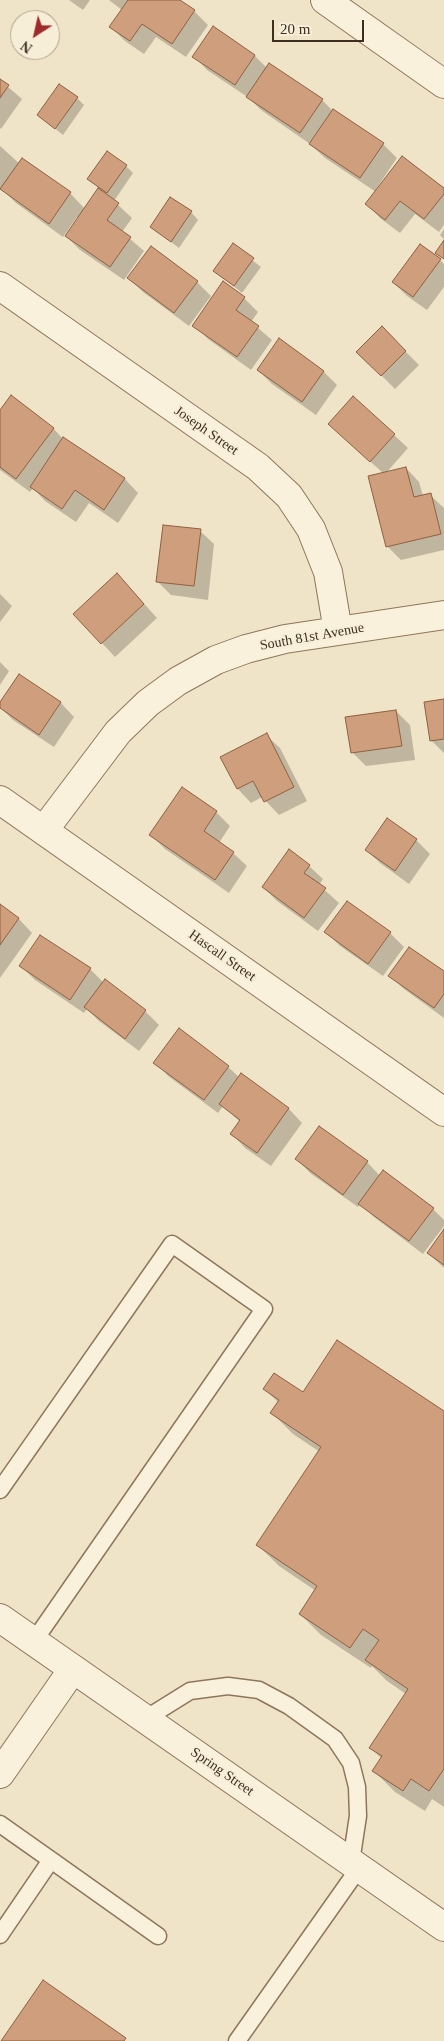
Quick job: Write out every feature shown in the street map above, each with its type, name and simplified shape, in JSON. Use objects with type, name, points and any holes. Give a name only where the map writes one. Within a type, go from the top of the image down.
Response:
[{"type":"street","points":[[325,0],[444,84]]},
{"type":"street","name":"Joseph Street","points":[[0,286],[258,467],[289,496],[311,529],[328,572],[338,631]]},
{"type":"street","name":"South 81st Avenue","points":[[44,830],[118,732],[148,703],[178,681],[216,660],[246,649],[285,639],[444,615]]},
{"type":"street","name":"Hascall Street","points":[[0,800],[444,1112]]},
{"type":"street","name":"Spring Street","points":[[0,1618],[444,1927]]},
{"type":"street","points":[[0,1774],[74,1669]]},
{"type":"lane","points":[[0,1490],[172,1244],[264,1309],[34,1641]]},
{"type":"lane","points":[[145,1719],[190,1691],[228,1686],[259,1690],[289,1706],[335,1739],[351,1763],[357,1787],[358,1816],[355,1865],[237,2041]]},
{"type":"lane","points":[[0,1824],[158,1936]]},
{"type":"lane","points":[[0,1935],[51,1860]]},
{"type":"building","points":[[128,0],[180,0],[195,10],[172,44],[142,24],[130,41],[109,27]]},
{"type":"building","points":[[213,26],[255,55],[235,85],[192,57]]},
{"type":"building","points":[[269,63],[323,99],[300,133],[246,97]]},
{"type":"building","points":[[0,79],[9,85],[0,98]]},
{"type":"building","points":[[59,84],[78,97],[55,129],[37,115]]},
{"type":"building","points":[[333,109],[384,143],[360,178],[309,144]]},
{"type":"building","points":[[107,151],[127,165],[107,193],[87,179]]},
{"type":"building","points":[[402,156],[444,188],[444,194],[424,219],[400,201],[385,220],[365,204]]},
{"type":"building","points":[[22,158],[71,192],[49,224],[0,189]]},
{"type":"building","points":[[98,188],[119,203],[107,220],[131,237],[110,267],[65,236]]},
{"type":"building","points":[[170,197],[192,211],[171,242],[150,227]]},
{"type":"building","points":[[444,240],[444,259],[435,253]]},
{"type":"building","points":[[233,243],[254,258],[234,286],[213,271]]},
{"type":"building","points":[[420,244],[441,259],[413,297],[392,282]]},
{"type":"building","points":[[151,246],[198,281],[174,313],[127,278]]},
{"type":"building","points":[[223,281],[245,297],[236,310],[259,326],[237,357],[192,326]]},
{"type":"building","points":[[382,326],[406,351],[381,376],[356,352]]},
{"type":"building","points":[[279,338],[324,371],[302,402],[257,370]]},
{"type":"building","points":[[11,395],[54,428],[16,479],[0,467],[0,410]]},
{"type":"building","points":[[353,396],[395,434],[370,462],[328,424]]},
{"type":"building","points":[[63,437],[125,478],[104,510],[75,490],[62,509],[30,487]]},
{"type":"building","points":[[406,467],[414,497],[431,493],[441,534],[386,547],[368,476]]},
{"type":"building","points":[[163,525],[201,529],[194,586],[156,582]]},
{"type":"building","points":[[117,573],[144,604],[101,644],[73,614]]},
{"type":"building","points":[[19,674],[61,702],[39,735],[0,708],[0,702]]},
{"type":"building","points":[[444,699],[444,739],[430,741],[424,702]]},
{"type":"building","points":[[396,710],[402,746],[351,753],[345,717]]},
{"type":"building","points":[[267,733],[294,787],[264,802],[253,781],[237,789],[220,757]]},
{"type":"building","points":[[182,787],[217,811],[204,831],[234,852],[215,880],[149,835]]},
{"type":"building","points":[[387,818],[417,839],[395,871],[365,850]]},
{"type":"building","points":[[289,849],[310,865],[304,873],[326,888],[304,918],[262,887]]},
{"type":"building","points":[[347,901],[391,932],[368,964],[324,932]]},
{"type":"building","points":[[0,904],[19,918],[0,945]]},
{"type":"building","points":[[40,935],[91,968],[70,1000],[19,966]]},
{"type":"building","points":[[409,947],[444,971],[444,994],[434,1008],[388,976]]},
{"type":"building","points":[[105,979],[146,1010],[125,1039],[84,1007]]},
{"type":"building","points":[[179,1028],[229,1066],[204,1100],[153,1063]]},
{"type":"building","points":[[241,1073],[289,1108],[257,1153],[230,1134],[240,1120],[219,1104]]},
{"type":"building","points":[[319,1126],[368,1161],[343,1195],[295,1159]]},
{"type":"building","points":[[383,1170],[434,1208],[409,1241],[358,1204]]},
{"type":"building","points":[[444,1229],[444,1265],[427,1253]]},
{"type":"building","points":[[337,1340],[444,1411],[444,1769],[429,1791],[411,1779],[403,1791],[372,1771],[382,1756],[369,1748],[408,1689],[365,1660],[379,1640],[363,1629],[350,1648],[299,1614],[317,1586],[256,1545],[321,1447],[270,1413],[279,1400],[263,1389],[274,1373],[303,1392]]},
{"type":"building","points":[[43,1980],[126,2038],[124,2041],[1,2041]]}]
